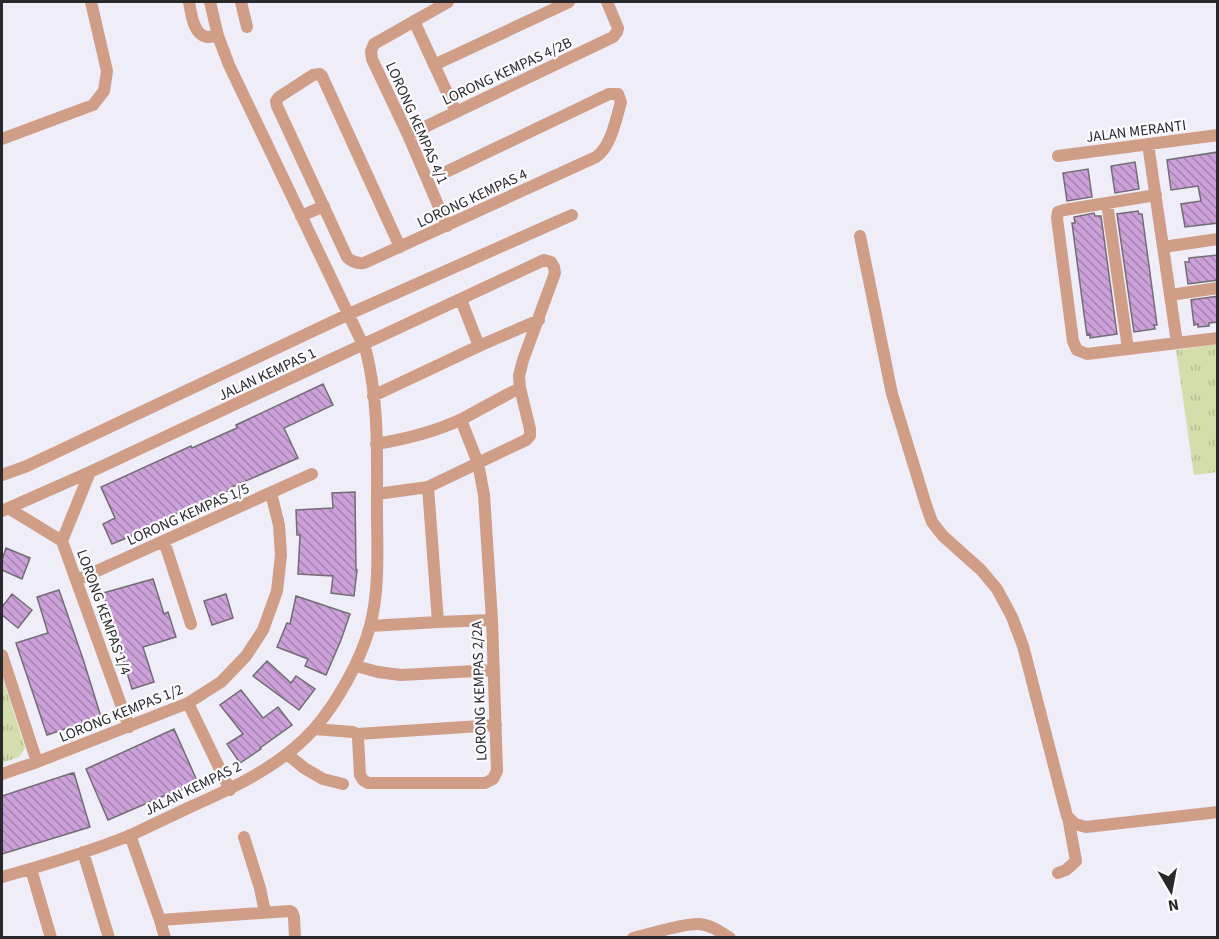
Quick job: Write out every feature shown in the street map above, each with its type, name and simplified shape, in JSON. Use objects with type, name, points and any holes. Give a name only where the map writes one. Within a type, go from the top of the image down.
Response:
[{"type":"street","points":[[2,139],[93,105],[104,91],[107,71],[91,2]]},
{"type":"street","points":[[189,2],[197,30],[203,36],[218,36]]},
{"type":"street","name":"JALAN KEMPAS 2","points":[[2,878],[130,835],[230,789],[287,754],[314,729],[335,700],[356,666],[370,626],[378,564],[376,444],[369,363],[364,345],[229,65],[218,36],[210,2]]},
{"type":"street","points":[[241,2],[247,27]]},
{"type":"street","name":"LORONG KEMPAS 4/1","points":[[447,226],[372,59],[371,51],[374,44],[448,2]]},
{"type":"street","points":[[434,65],[569,2]]},
{"type":"street","name":"LORONG KEMPAS 4/2B","points":[[408,135],[613,37],[617,32],[617,24],[607,2]]},
{"type":"street","points":[[414,21],[456,112]]},
{"type":"street","name":"LORONG KEMPAS 4","points":[[400,247],[320,74],[313,75],[279,97],[276,101],[277,106],[347,257],[360,263],[364,263],[400,247],[447,226],[600,154],[608,143],[620,106],[620,98],[618,94],[609,94],[448,171]]},
{"type":"street","name":"JALAN MERANTI","points":[[1058,156],[1218,135]]},
{"type":"street","points":[[1148,144],[1178,343]]},
{"type":"street","points":[[1156,195],[1058,212],[1057,219],[1073,341],[1077,350],[1087,354],[1218,338]]},
{"type":"street","points":[[1107,203],[1128,349]]},
{"type":"street","points":[[301,216],[324,206]]},
{"type":"street","points":[[2,475],[27,466],[349,314],[572,215]]},
{"type":"street","points":[[860,236],[892,394],[932,522],[942,536],[981,570],[997,589],[1012,617],[1023,646],[1067,816],[1076,861],[1066,870],[1058,873]]},
{"type":"street","points":[[1164,247],[1218,239]]},
{"type":"street","name":"JALAN KEMPAS 1","points":[[5,510],[544,260],[551,262],[555,273],[538,320]]},
{"type":"street","points":[[1170,295],[1218,288]]},
{"type":"street","points":[[461,300],[479,346]]},
{"type":"street","points":[[373,396],[538,320]]},
{"type":"street","points":[[377,494],[428,487],[530,436],[519,376],[538,320]]},
{"type":"street","points":[[376,444],[421,435],[460,420],[520,388]]},
{"type":"street","name":"LORONG KEMPAS 2/2A","points":[[357,734],[360,775],[368,783],[485,783],[493,779],[497,771],[492,620],[484,495],[478,463],[460,420]]},
{"type":"street","name":"LORONG KEMPAS 1/4","points":[[62,541],[90,472]]},
{"type":"street","name":"LORONG KEMPAS 1/5","points":[[77,580],[312,474]]},
{"type":"street","points":[[428,487],[438,622]]},
{"type":"street","name":"LORONG KEMPAS 1/2","points":[[2,774],[188,703],[221,682],[246,657],[263,630],[277,591],[281,555],[279,525],[271,493]]},
{"type":"street","name":"LORONG KEMPAS 1/4","points":[[5,510],[62,541],[129,727]]},
{"type":"street","points":[[164,542],[191,624]]},
{"type":"street","points":[[370,626],[492,620]]},
{"type":"street","points":[[2,655],[38,762]]},
{"type":"street","points":[[356,666],[401,675],[494,670]]},
{"type":"street","points":[[188,703],[230,789]]},
{"type":"street","points":[[314,729],[357,734],[496,726]]},
{"type":"street","points":[[287,754],[323,780],[343,784]]},
{"type":"street","points":[[1067,816],[1075,824],[1086,827],[1218,812]]},
{"type":"street","points":[[130,835],[165,938]]},
{"type":"street","points":[[244,837],[265,912]]},
{"type":"street","points":[[83,852],[109,938]]},
{"type":"street","points":[[31,869],[51,938]]},
{"type":"street","points":[[160,920],[292,912],[295,938]]},
{"type":"street","points":[[633,938],[690,924],[712,927],[730,938]]},
{"type":"green space","points":[[1217,344],[1217,472],[1194,475],[1176,350]]},
{"type":"green space","points":[[2,676],[25,748],[19,757],[2,763]]},
{"type":"building","points":[[1218,152],[1218,223],[1185,227],[1181,204],[1201,201],[1198,186],[1171,190],[1167,160]]},
{"type":"building","points":[[1135,162],[1139,189],[1115,193],[1111,166]]},
{"type":"building","points":[[1088,169],[1092,197],[1067,201],[1063,173]]},
{"type":"building","points":[[1138,211],[1142,214],[1157,325],[1154,325],[1155,329],[1134,332],[1117,214]]},
{"type":"building","points":[[1094,213],[1095,216],[1101,216],[1117,334],[1090,338],[1090,334],[1087,335],[1072,223],[1075,223],[1074,217]]},
{"type":"building","points":[[1218,255],[1218,280],[1188,284],[1185,262],[1189,262],[1189,258]]},
{"type":"building","points":[[1218,296],[1218,322],[1209,323],[1209,326],[1194,325],[1191,300]]},
{"type":"building","points":[[323,384],[333,405],[284,428],[298,458],[112,544],[103,524],[115,518],[101,487],[237,428],[236,425]]},
{"type":"building","points":[[355,492],[357,570],[354,596],[331,593],[333,576],[298,574],[300,535],[297,535],[296,510],[333,508],[332,493]]},
{"type":"building","points":[[6,548],[30,558],[22,579],[2,570]]},
{"type":"building","points":[[153,579],[164,614],[168,612],[176,637],[143,647],[154,682],[132,689],[103,593]]},
{"type":"building","points":[[59,590],[101,717],[47,735],[16,643],[48,633],[37,597]]},
{"type":"building","points":[[12,594],[32,610],[18,628],[2,615],[2,607]]},
{"type":"building","points":[[226,594],[233,618],[212,625],[204,601]]},
{"type":"building","points":[[296,596],[350,614],[326,675],[305,666],[308,659],[277,647],[287,623],[290,624]]},
{"type":"building","points":[[267,661],[291,683],[296,676],[315,689],[299,710],[253,676]]},
{"type":"building","points":[[241,690],[263,718],[278,707],[292,725],[240,763],[227,744],[243,734],[220,705]]},
{"type":"building","points":[[174,729],[198,783],[108,820],[86,769]]},
{"type":"building","points":[[74,773],[90,827],[2,854],[2,796]]}]
